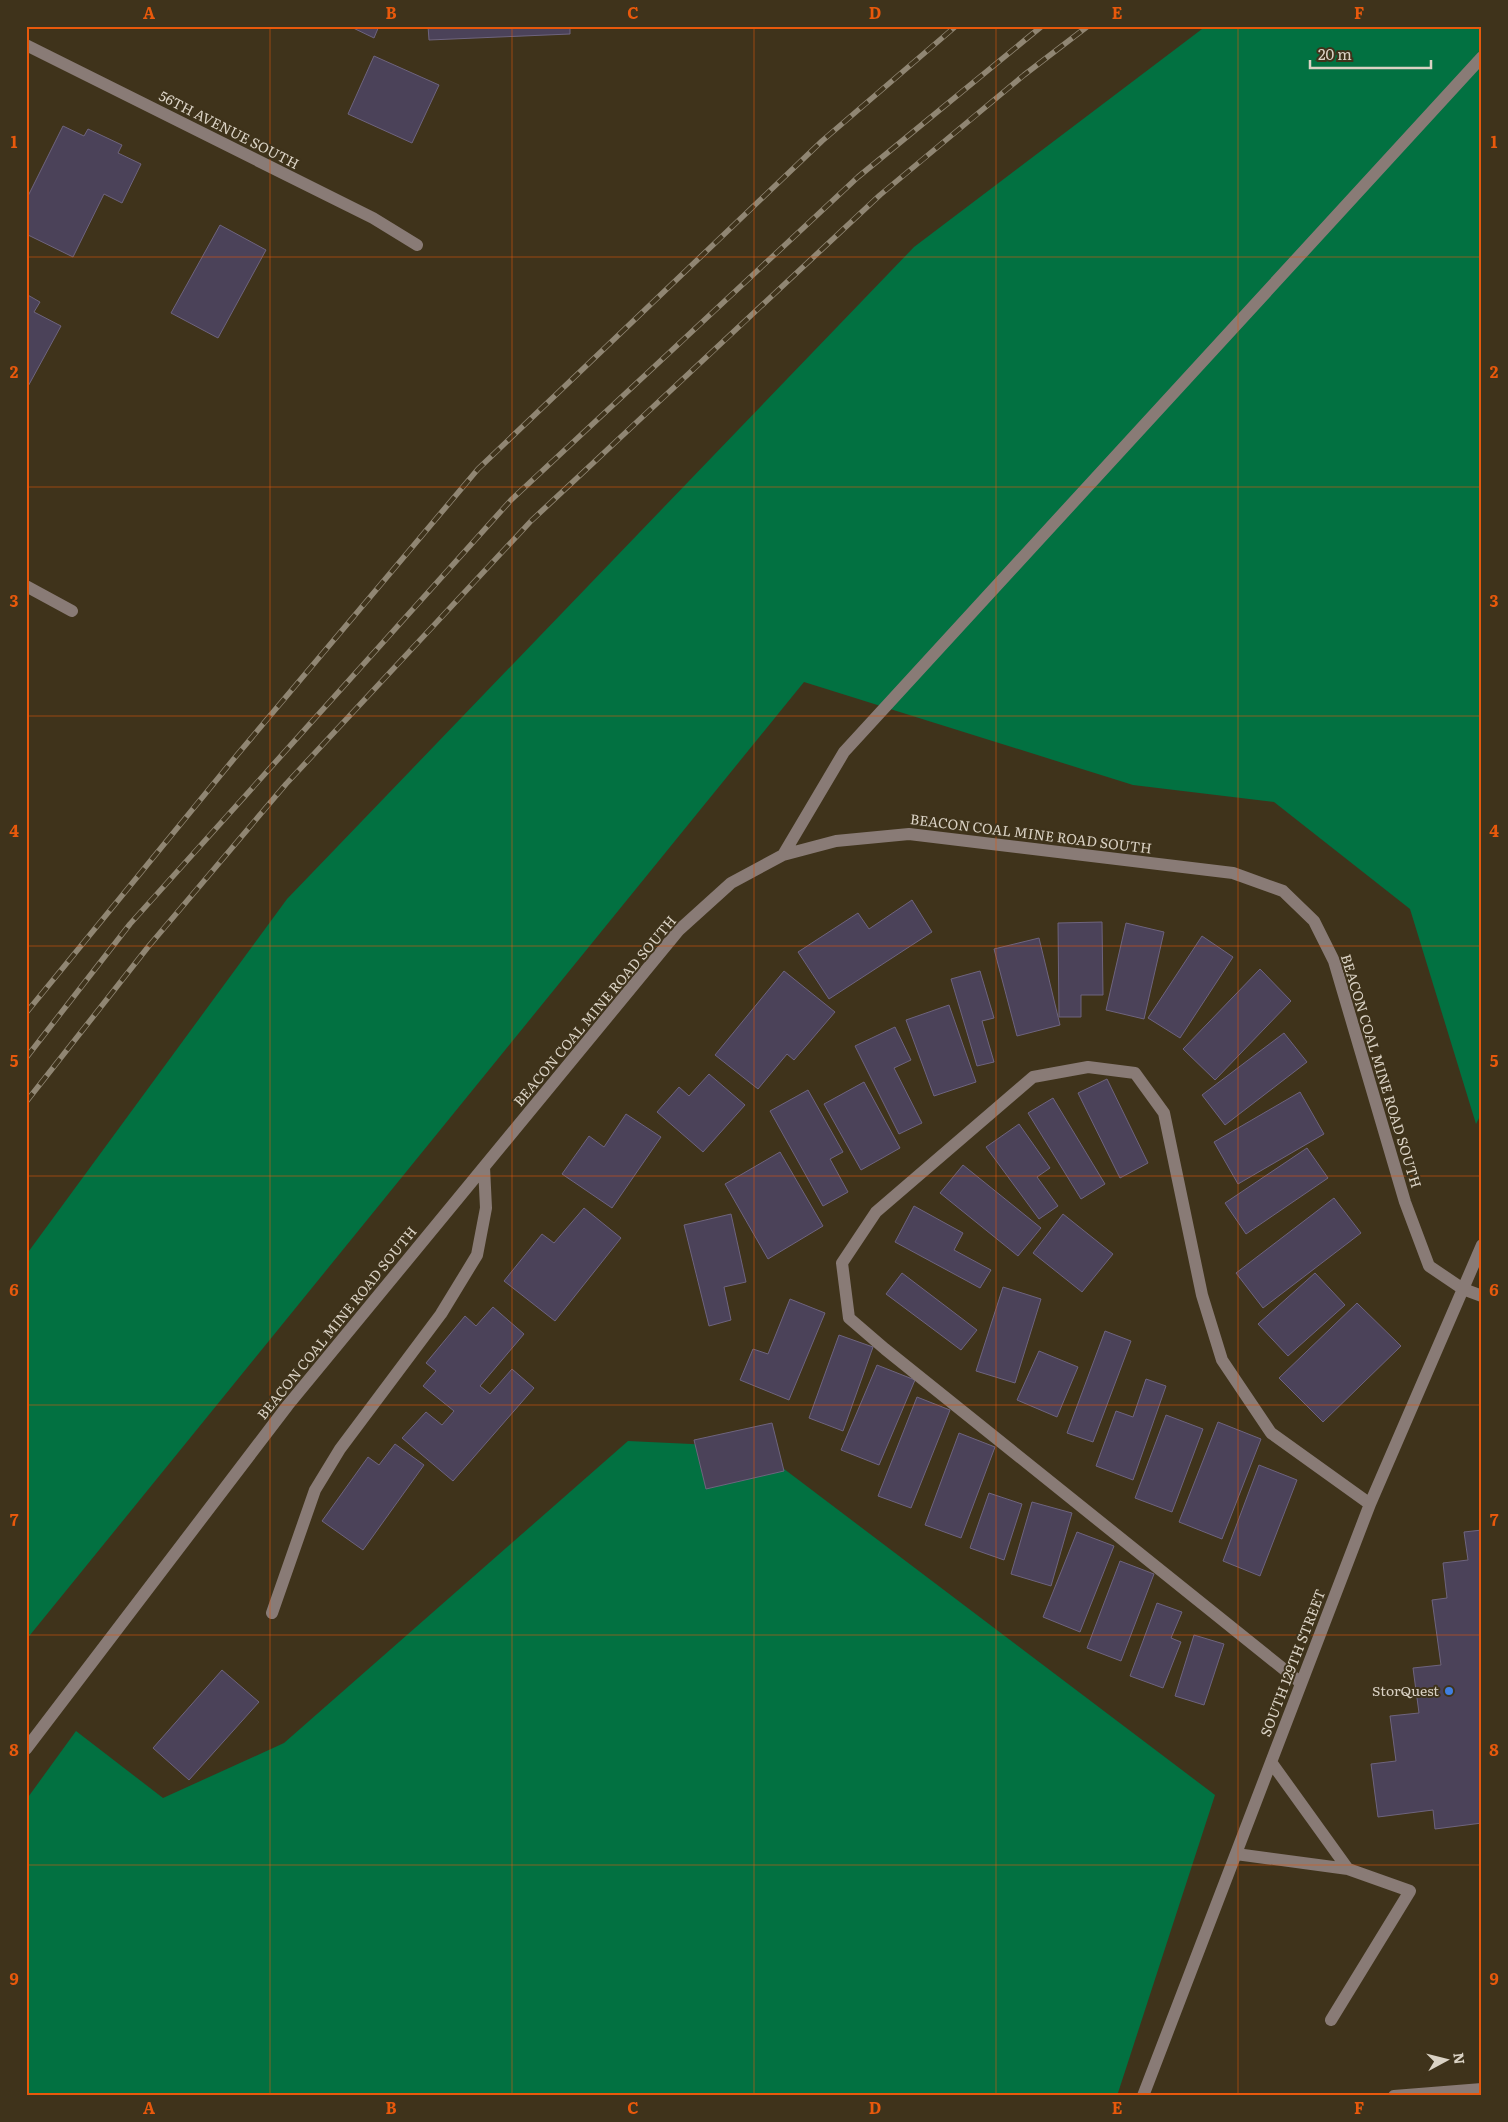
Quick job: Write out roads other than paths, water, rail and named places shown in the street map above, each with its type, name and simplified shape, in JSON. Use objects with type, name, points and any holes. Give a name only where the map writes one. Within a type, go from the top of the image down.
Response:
[{"type":"street","name":"56TH AVENUE SOUTH","points":[[26,45],[373,218],[417,245]]},
{"type":"street","points":[[783,855],[844,752],[1482,57]]},
{"type":"street","points":[[26,586],[72,611]]},
{"type":"street","name":"BEACON COAL MINE ROAD SOUTH","points":[[26,1749],[288,1405],[679,930],[731,883],[783,855],[836,841],[909,834],[1234,873],[1284,891],[1314,921],[1334,961],[1405,1202],[1429,1266],[1463,1289],[1482,1296]]},
{"type":"street","points":[[1301,1683],[849,1318],[842,1263],[876,1212],[1033,1077],[1088,1067],[1135,1072],[1164,1113],[1202,1294],[1222,1360],[1271,1434],[1370,1504]]},
{"type":"street","points":[[272,1613],[315,1490],[340,1449],[441,1314],[476,1255],[486,1208],[484,1167]]},
{"type":"street","name":"SOUTH 129TH STREET","points":[[1143,2096],[1370,1504],[1482,1245]]},
{"type":"street","points":[[1271,1762],[1348,1870]]},
{"type":"street","points":[[1236,1854],[1348,1870],[1410,1891],[1331,2020]]},
{"type":"street","points":[[1394,2096],[1482,2089]]},
{"type":"railway","points":[[26,1013],[237,755],[478,469],[822,141],[956,26]]},
{"type":"railway","points":[[26,1058],[130,924],[511,500],[858,177],[1042,26]]},
{"type":"railway","points":[[26,1102],[148,947],[286,784],[531,521],[880,195],[1024,75],[1088,26]]},
{"type":"place","name":"StorQuest","points":[[1449,1691]]}]
